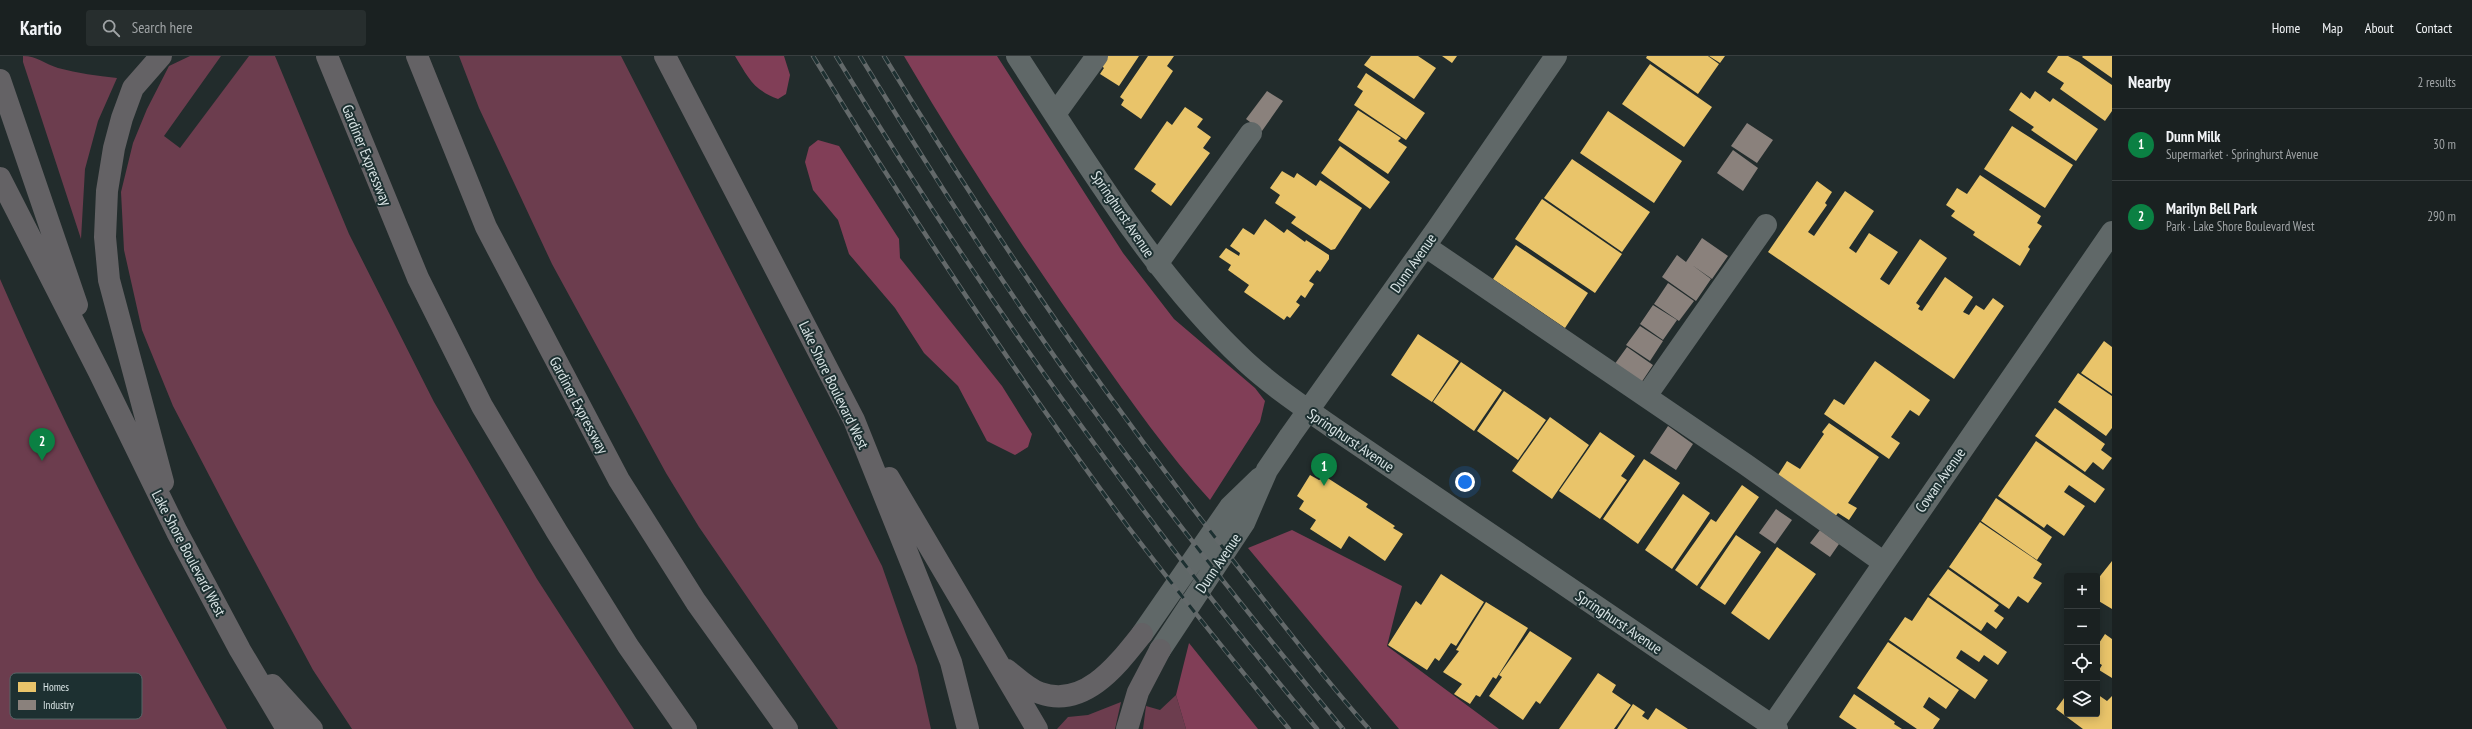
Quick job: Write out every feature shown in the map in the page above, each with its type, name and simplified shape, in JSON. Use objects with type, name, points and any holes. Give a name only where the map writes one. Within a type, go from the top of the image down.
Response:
[{"type":"highway","points":[[160,56],[133,88],[122,118],[114,148],[107,191],[105,237],[109,280],[177,532]]},
{"type":"highway","name":"Gardiner Expressway","points":[[327,56],[418,278],[482,406],[557,532],[628,646],[686,729]]},
{"type":"highway","name":"Gardiner Expressway","points":[[417,56],[486,227],[619,480],[696,602],[787,729]]},
{"type":"highway","name":"Lake Shore Boulevard West","points":[[665,56],[854,420],[951,662],[968,729]]},
{"type":"highway","points":[[0,80],[28,157],[100,372]]},
{"type":"highway","points":[[0,178],[100,372]]},
{"type":"highway","name":"Lake Shore Boulevard West","points":[[100,372],[177,532],[240,650],[287,729]]},
{"type":"highway","points":[[854,420],[1037,729]]},
{"type":"highway","points":[[1000,665],[1039,693],[1057,697],[1071,695],[1088,688],[1111,672],[1142,634]]},
{"type":"highway","points":[[240,650],[312,729]]},
{"type":"highway","points":[[1126,729],[1138,692],[1160,650]]},
{"type":"street","name":"Springhurst Avenue","points":[[1017,56],[1157,264],[1245,361],[1308,410],[1773,728]]},
{"type":"street","points":[[1055,114],[1097,56]]},
{"type":"street","name":"Dunn Avenue","points":[[1160,650],[1244,524],[1268,470],[1308,410],[1425,246],[1556,56]]},
{"type":"street","points":[[1157,264],[1251,133]]},
{"type":"street","points":[[1646,396],[1766,224]]},
{"type":"street","name":"Cowan Avenue","points":[[1773,728],[1883,562],[2112,232]]},
{"type":"street","points":[[1425,246],[1646,396],[1883,562]]},
{"type":"street","name":"Dunn Avenue","points":[[1142,634],[1230,507],[1268,470]]},
{"type":"shaded area","points":[[23,56],[33,57],[65,70],[117,78],[98,121],[85,169],[81,239],[23,62]]},
{"type":"shaded area","points":[[190,56],[221,56],[164,136],[180,148],[249,56],[275,56],[349,234],[434,402],[537,579],[634,729],[352,729],[313,670],[173,406],[142,330],[124,250],[121,192],[133,143],[147,109],[169,66]]},
{"type":"shaded area","points":[[459,56],[621,56],[882,566],[917,666],[931,729],[838,729],[699,527],[666,473],[552,264],[479,108]]},
{"type":"shaded area","points":[[735,56],[784,56],[790,75],[786,94],[778,99],[757,87]]},
{"type":"shaded area","points":[[904,56],[997,56],[1123,253],[1174,319],[1255,388],[1265,401],[1260,422],[1210,500],[1179,464],[1150,426],[1069,313],[972,168]]},
{"type":"shaded area","points":[[818,140],[839,146],[899,239],[900,258],[1002,386],[1032,434],[1028,447],[1015,455],[987,441],[958,386],[924,353],[895,308],[849,254],[838,220],[813,190],[805,162],[809,147]]},
{"type":"shaded area","points":[[0,279],[52,394],[136,563],[227,729],[0,729]]},
{"type":"shaded area","points":[[1292,530],[1402,586],[1387,646],[1499,729],[1399,729],[1248,548]]},
{"type":"shaded area","points":[[1189,643],[1258,729],[1186,729],[1176,695]]},
{"type":"shaded area","points":[[1176,695],[1186,729],[1143,729],[1146,706],[1160,710]]},
{"type":"shaded area","points":[[1121,702],[1115,729],[1057,729],[1068,717],[1088,715]]},
{"type":"building: Homes","points":[[1105,56],[1139,56],[1119,86],[1100,74],[1104,68],[1099,64]]},
{"type":"building: Homes","points":[[1148,56],[1174,56],[1167,66],[1173,71],[1141,119],[1121,105],[1124,100],[1120,97]]},
{"type":"building: Homes","points":[[1371,56],[1418,56],[1436,68],[1414,99],[1364,65]]},
{"type":"building: Homes","points":[[1442,56],[1457,56],[1452,63]]},
{"type":"building: Homes","points":[[1647,56],[1708,56],[1719,64],[1698,94],[1646,58]]},
{"type":"building: Homes","points":[[1709,56],[1725,56],[1720,63]]},
{"type":"building: Homes","points":[[2058,56],[2068,56],[2112,85],[2112,111],[2105,121],[2060,89],[2064,83],[2047,72]]},
{"type":"building: Homes","points":[[2112,56],[2112,78],[2082,57]]},
{"type":"building: Homes","points":[[1650,64],[1712,107],[1684,147],[1622,104]]},
{"type":"building: Homes","points":[[1366,73],[1425,113],[1406,140],[1354,105],[1363,91],[1357,87]]},
{"type":"building: Homes","points":[[2035,91],[2050,102],[2053,98],[2098,129],[2076,161],[2031,130],[2034,127],[2009,110],[2021,92],[2030,99]]},
{"type":"building: Homes","points":[[1185,107],[1203,119],[1197,127],[1211,137],[1203,148],[1210,153],[1171,206],[1151,191],[1156,184],[1134,169],[1167,121],[1172,125]]},
{"type":"building: Homes","points":[[1358,110],[1401,138],[1398,141],[1407,147],[1388,174],[1338,140]]},
{"type":"building: Homes","points":[[1608,111],[1682,161],[1654,203],[1580,153]]},
{"type":"building: Homes","points":[[2012,126],[2073,165],[2045,208],[1984,169]]},
{"type":"building: Homes","points":[[1340,146],[1390,182],[1370,209],[1321,173]]},
{"type":"building: Homes","points":[[1572,159],[1650,212],[1622,252],[1544,198]]},
{"type":"building: Homes","points":[[1282,171],[1294,178],[1297,173],[1316,186],[1320,180],[1362,208],[1335,249],[1331,250],[1291,223],[1296,217],[1275,203],[1280,195],[1270,188]]},
{"type":"building: Homes","points":[[1980,175],[2041,216],[2037,223],[2042,226],[2028,247],[2030,249],[2020,266],[1973,235],[1975,232],[1951,216],[1955,211],[1946,205],[1957,188],[1967,194]]},
{"type":"building: Homes","points":[[1817,181],[1832,192],[1825,203],[1827,205],[1808,232],[1814,236],[1845,191],[1874,211],[1849,248],[1856,253],[1869,233],[1898,252],[1880,279],[1889,285],[1920,239],[1947,258],[1916,303],[1920,306],[1918,309],[1922,311],[1945,277],[1973,297],[1963,312],[1969,315],[1976,305],[1984,310],[1993,298],[2004,306],[1954,379],[1768,252]]},
{"type":"building: Homes","points":[[1542,199],[1622,254],[1595,293],[1515,239]]},
{"type":"building: Homes","points":[[1265,219],[1284,233],[1287,229],[1305,242],[1306,240],[1329,255],[1329,259],[1320,272],[1317,270],[1309,281],[1314,284],[1305,298],[1301,295],[1296,302],[1300,305],[1290,318],[1287,316],[1284,320],[1244,292],[1249,285],[1228,270],[1231,265],[1219,257],[1226,248],[1239,256],[1240,253],[1230,246],[1243,228],[1254,235]]},
{"type":"building: Homes","points":[[1516,245],[1588,293],[1565,328],[1493,279]]},
{"type":"building: Homes","points":[[1418,334],[1459,361],[1432,402],[1391,375]]},
{"type":"building: Homes","points":[[2104,341],[2112,347],[2112,394],[2081,373]]},
{"type":"building: Homes","points":[[1875,361],[1930,400],[1919,416],[1910,410],[1891,437],[1900,443],[1889,459],[1824,414],[1834,399],[1844,405]]},
{"type":"building: Homes","points":[[1461,362],[1502,390],[1474,431],[1433,402]]},
{"type":"building: Homes","points":[[2078,373],[2112,396],[2112,428],[2106,436],[2058,402]]},
{"type":"building: Homes","points":[[1504,391],[1546,420],[1518,460],[1477,431]]},
{"type":"building: Homes","points":[[2055,408],[2105,444],[2101,450],[2112,458],[2103,470],[2093,462],[2085,472],[2035,436]]},
{"type":"building: Homes","points":[[1550,417],[1589,445],[1552,499],[1512,471]]},
{"type":"building: Homes","points":[[1829,423],[1879,457],[1848,503],[1857,508],[1849,520],[1838,513],[1834,518],[1776,478],[1787,461],[1800,469],[1824,434],[1822,432]]},
{"type":"building: Homes","points":[[1600,432],[1635,456],[1621,476],[1627,480],[1600,519],[1559,491]]},
{"type":"building: Homes","points":[[2036,441],[2105,489],[2095,503],[2069,485],[2064,492],[2085,506],[2064,536],[2047,524],[2044,528],[1998,496]]},
{"type":"building: Homes","points":[[1644,459],[1680,483],[1638,544],[1603,519]]},
{"type":"building: Homes","points":[[1310,475],[1319,480],[1326,477],[1368,504],[1366,507],[1395,526],[1393,528],[1403,534],[1385,561],[1349,536],[1341,549],[1310,529],[1316,520],[1299,509],[1304,501],[1297,496]]},
{"type":"building: Homes","points":[[1742,485],[1759,497],[1697,586],[1675,570],[1711,519],[1716,522]]},
{"type":"building: Homes","points":[[1683,494],[1710,513],[1672,569],[1645,550]]},
{"type":"building: Homes","points":[[1996,498],[2052,537],[2037,560],[1981,521]]},
{"type":"building: Homes","points":[[1980,522],[2042,564],[2033,578],[2042,583],[2028,603],[2018,596],[2009,609],[1949,567]]},
{"type":"building: Homes","points":[[1736,535],[1761,552],[1725,605],[1700,588]]},
{"type":"building: Homes","points":[[1777,547],[1816,574],[1769,640],[1731,613]]},
{"type":"building: Homes","points":[[2112,561],[2112,609],[2100,602],[2100,576]]},
{"type":"building: Homes","points":[[1948,569],[1999,605],[1994,611],[2004,618],[1996,629],[1987,622],[1981,631],[1929,595]]},
{"type":"building: Homes","points":[[1441,574],[1484,602],[1456,646],[1451,643],[1439,661],[1435,658],[1427,670],[1388,645],[1416,601],[1421,605]]},
{"type":"building: Homes","points":[[1928,597],[2007,652],[1998,665],[1984,655],[1979,662],[1961,650],[1956,658],[1988,680],[1975,699],[1889,640],[1905,617],[1912,621]]},
{"type":"building: Homes","points":[[1486,602],[1528,628],[1496,679],[1493,677],[1480,697],[1476,695],[1470,704],[1454,694],[1462,684],[1443,672],[1459,651],[1456,650]]},
{"type":"building: Homes","points":[[1530,631],[1572,658],[1540,704],[1536,701],[1523,720],[1489,696],[1502,677],[1499,675]]},
{"type":"building: Homes","points":[[2105,634],[2112,639],[2112,678],[2100,671],[2102,665],[2100,664],[2100,642]]},
{"type":"building: Homes","points":[[1888,642],[1959,690],[1946,709],[1929,697],[1923,707],[1940,719],[1933,729],[1917,729],[1857,688]]},
{"type":"building: Homes","points":[[1598,673],[1616,685],[1612,692],[1631,705],[1614,729],[1559,729]]},
{"type":"building: Homes","points":[[1854,694],[1895,722],[1894,724],[1902,729],[1857,729],[1839,717]]},
{"type":"building: Homes","points":[[2100,696],[2107,701],[2112,696],[2112,729],[2083,729],[2067,717],[2100,717]]},
{"type":"building: Homes","points":[[2064,698],[2064,715],[2056,709]]},
{"type":"building: Homes","points":[[1633,704],[1645,712],[1642,716],[1648,720],[1656,708],[1688,729],[1617,729]]},
{"type":"building: Industry","points":[[1267,91],[1283,101],[1262,131],[1246,119]]},
{"type":"building: Industry","points":[[1747,123],[1773,140],[1757,163],[1731,146]]},
{"type":"building: Industry","points":[[1733,150],[1758,168],[1743,191],[1717,173]]},
{"type":"building: Industry","points":[[1702,238],[1728,256],[1712,279],[1692,265],[1711,279],[1696,301],[1662,277],[1677,255],[1686,262]]},
{"type":"building: Industry","points":[[1668,283],[1694,301],[1679,321],[1654,304]]},
{"type":"building: Industry","points":[[1653,305],[1677,320],[1663,340],[1640,324]]},
{"type":"building: Industry","points":[[1640,326],[1663,341],[1650,361],[1626,345]]},
{"type":"building: Industry","points":[[1627,347],[1653,365],[1641,383],[1614,365]]},
{"type":"building: Industry","points":[[1668,426],[1693,444],[1676,470],[1650,453]]},
{"type":"building: Industry","points":[[1776,509],[1792,520],[1775,544],[1759,533]]},
{"type":"building: Industry","points":[[1820,530],[1839,544],[1830,557],[1810,543]]},
{"type":"railway","points":[[813,56],[888,177],[966,296],[1005,355],[1087,471],[1168,579],[1289,729]]},
{"type":"railway","points":[[836,56],[890,144],[947,231],[1004,317],[1064,402],[1187,568],[1317,729]]},
{"type":"railway","points":[[860,56],[964,222],[1018,304],[1074,384],[1206,559],[1343,729]]},
{"type":"railway","points":[[884,56],[966,187],[1096,378],[1235,563],[1318,668],[1369,729]]},
{"type":"place","name":"Marilyn Bell Park","points":[[42,461]]},
{"type":"place","name":"Dunn Milk","points":[[1324,486]]}]
